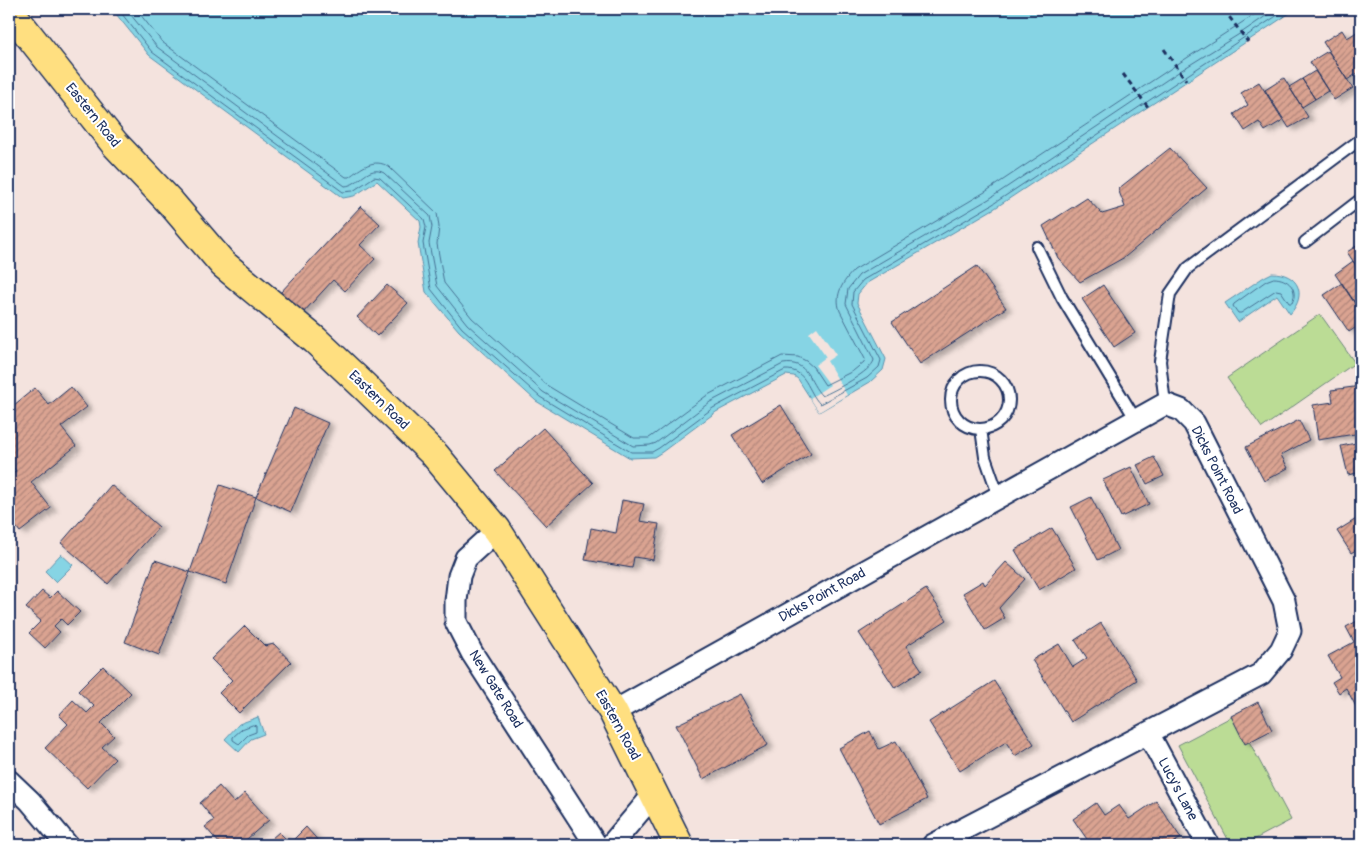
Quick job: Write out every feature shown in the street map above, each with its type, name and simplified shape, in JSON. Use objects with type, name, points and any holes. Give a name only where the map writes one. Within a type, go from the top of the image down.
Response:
[{"type":"highway","name":"Eastern Road","points":[[9,11],[115,144],[171,202],[223,264],[315,340],[364,386],[435,455],[497,530],[613,712],[679,845]]},
{"type":"street","name":"Dicks Point Road","points":[[613,712],[1165,404],[1182,410],[1194,423],[1284,601],[1290,631],[1281,650],[1261,674],[933,845]]},
{"type":"street","name":"New Gate Road","points":[[497,530],[466,558],[459,576],[456,622],[472,653],[596,845]]},
{"type":"street","name":"Lucy's Lane","points":[[1148,733],[1208,845]]},
{"type":"street","points":[[9,782],[30,801],[67,845]]},
{"type":"street","points":[[611,845],[654,794]]},
{"type":"lane","points":[[1165,404],[1160,360],[1170,294],[1188,268],[1361,139]]},
{"type":"lane","points":[[1305,242],[1361,199]]},
{"type":"lane","points":[[1037,247],[1062,298],[1136,420]]},
{"type":"lane","points":[[987,371],[1001,379],[1009,394],[1008,410],[997,424],[981,429],[965,426],[953,414],[950,397],[956,381],[970,372],[987,371]]},
{"type":"lane","points":[[981,429],[985,457],[999,497]]},
{"type":"path","points":[[1279,9],[1284,17]]},
{"type":"path","points":[[1224,10],[1248,42]]},
{"type":"path","points":[[1164,49],[1186,80]]},
{"type":"path","points":[[1123,74],[1148,107]]},
{"type":"green space","points":[[1320,314],[1355,363],[1262,428],[1227,378]]},
{"type":"green space","points":[[1235,715],[1291,820],[1244,845],[1231,845],[1178,745]]},
{"type":"water","points":[[112,9],[1296,9],[995,208],[867,283],[858,294],[857,303],[886,359],[883,370],[870,382],[819,412],[798,379],[794,376],[786,375],[716,412],[654,457],[630,458],[536,401],[459,331],[426,292],[418,243],[421,227],[420,221],[377,181],[354,196],[343,198],[149,55]]},
{"type":"water","points":[[1272,273],[1288,277],[1298,286],[1298,299],[1290,314],[1277,295],[1238,322],[1225,303]]},
{"type":"water","points":[[61,554],[73,565],[56,582],[45,571]]},
{"type":"water","points":[[258,717],[264,734],[251,739],[239,752],[225,739],[239,724]]},
{"type":"pier","points":[[817,327],[836,355],[827,361],[847,395],[819,412],[810,398],[830,385],[815,365],[826,357],[809,333]]},
{"type":"building","points":[[1342,30],[1347,38],[1360,30],[1361,32],[1361,71],[1347,80],[1323,42]]},
{"type":"building","points":[[1328,51],[1353,88],[1334,100],[1310,62]]},
{"type":"building","points":[[1315,71],[1328,91],[1315,99],[1302,79]]},
{"type":"building","points":[[1284,78],[1308,117],[1289,128],[1265,90]]},
{"type":"building","points":[[1302,79],[1315,99],[1302,107],[1289,87]]},
{"type":"building","points":[[1259,82],[1283,120],[1265,131],[1259,122],[1245,131],[1234,114],[1248,105],[1241,93]]},
{"type":"building","points":[[1170,148],[1207,188],[1125,257],[1080,282],[1058,258],[1043,226],[1087,198],[1102,214],[1125,207],[1118,189]]},
{"type":"building","points":[[361,206],[380,224],[360,245],[375,259],[345,291],[333,280],[302,314],[280,293]]},
{"type":"building","points":[[1361,243],[1361,273],[1347,252]]},
{"type":"building","points":[[1353,261],[1361,273],[1360,311],[1335,274]]},
{"type":"building","points":[[977,266],[1006,308],[920,364],[892,322]]},
{"type":"building","points":[[1342,283],[1361,312],[1361,324],[1349,332],[1324,295]]},
{"type":"building","points":[[387,285],[408,303],[377,336],[357,317]]},
{"type":"building","points":[[1103,285],[1135,333],[1114,347],[1082,299]]},
{"type":"building","points":[[1361,386],[1361,433],[1318,440],[1313,405],[1333,402],[1331,390]]},
{"type":"building","points":[[71,387],[87,407],[61,427],[76,446],[31,482],[51,508],[20,532],[9,518],[9,476],[16,471],[9,462],[9,409],[35,388],[49,405]]},
{"type":"building","points":[[781,405],[811,454],[762,484],[732,435]]},
{"type":"building","points":[[294,408],[328,423],[291,512],[256,497]]},
{"type":"building","points":[[1299,420],[1309,440],[1281,455],[1288,468],[1264,481],[1246,447]]},
{"type":"building","points":[[543,428],[593,483],[546,526],[495,471]]},
{"type":"building","points":[[1361,442],[1361,472],[1348,475],[1341,446]]},
{"type":"building","points":[[1154,457],[1164,476],[1147,484],[1137,465]]},
{"type":"building","points":[[1131,467],[1149,504],[1121,517],[1103,480]]},
{"type":"building","points":[[111,485],[159,527],[108,584],[61,543]]},
{"type":"building","points":[[220,485],[256,497],[226,584],[190,572]]},
{"type":"building","points":[[1091,497],[1118,550],[1098,560],[1071,507]]},
{"type":"building","points":[[622,500],[644,504],[640,521],[659,524],[653,560],[634,557],[632,568],[585,560],[591,528],[616,533]]},
{"type":"building","points":[[1361,516],[1361,547],[1351,553],[1337,531]]},
{"type":"building","points":[[1052,528],[1076,568],[1039,590],[1015,550]]},
{"type":"building","points":[[155,560],[190,572],[159,655],[125,642]]},
{"type":"building","points":[[1006,562],[1025,579],[999,608],[1005,618],[985,630],[963,593],[983,581],[985,585]]},
{"type":"building","points":[[926,589],[947,620],[906,646],[922,670],[895,688],[859,633]]},
{"type":"building","points":[[42,591],[50,598],[57,591],[80,612],[67,625],[61,619],[54,626],[60,632],[45,648],[29,633],[41,621],[26,608]]},
{"type":"building","points":[[1361,619],[1361,716],[1346,688],[1339,693],[1332,682],[1340,677],[1328,656],[1354,642],[1346,627]]},
{"type":"building","points":[[1101,623],[1137,680],[1071,722],[1032,660],[1059,644],[1073,667],[1087,658],[1075,640]]},
{"type":"building","points":[[245,626],[265,646],[274,644],[291,662],[239,713],[219,693],[232,680],[211,659]]},
{"type":"building","points":[[103,666],[131,693],[101,723],[114,736],[102,747],[115,759],[87,788],[45,748],[68,724],[59,715],[73,700],[87,713],[94,706],[78,691]]},
{"type":"building","points":[[994,681],[1034,744],[1015,756],[1006,742],[960,771],[929,722]]},
{"type":"building","points":[[740,694],[768,745],[703,779],[676,725]]},
{"type":"building","points":[[1258,702],[1272,730],[1245,744],[1231,716]]},
{"type":"building","points":[[870,731],[879,749],[896,741],[927,799],[879,824],[839,748]]},
{"type":"building","points":[[219,786],[234,803],[245,793],[269,820],[240,845],[221,845],[205,827],[214,820],[200,803]]},
{"type":"building","points":[[1156,801],[1181,838],[1170,845],[1091,845],[1073,819],[1096,803],[1104,815],[1119,805],[1129,819]]},
{"type":"building","points":[[306,827],[322,845],[264,845],[279,832],[290,843]]},
{"type":"building","points":[[1361,831],[1361,845],[1353,845]]}]
